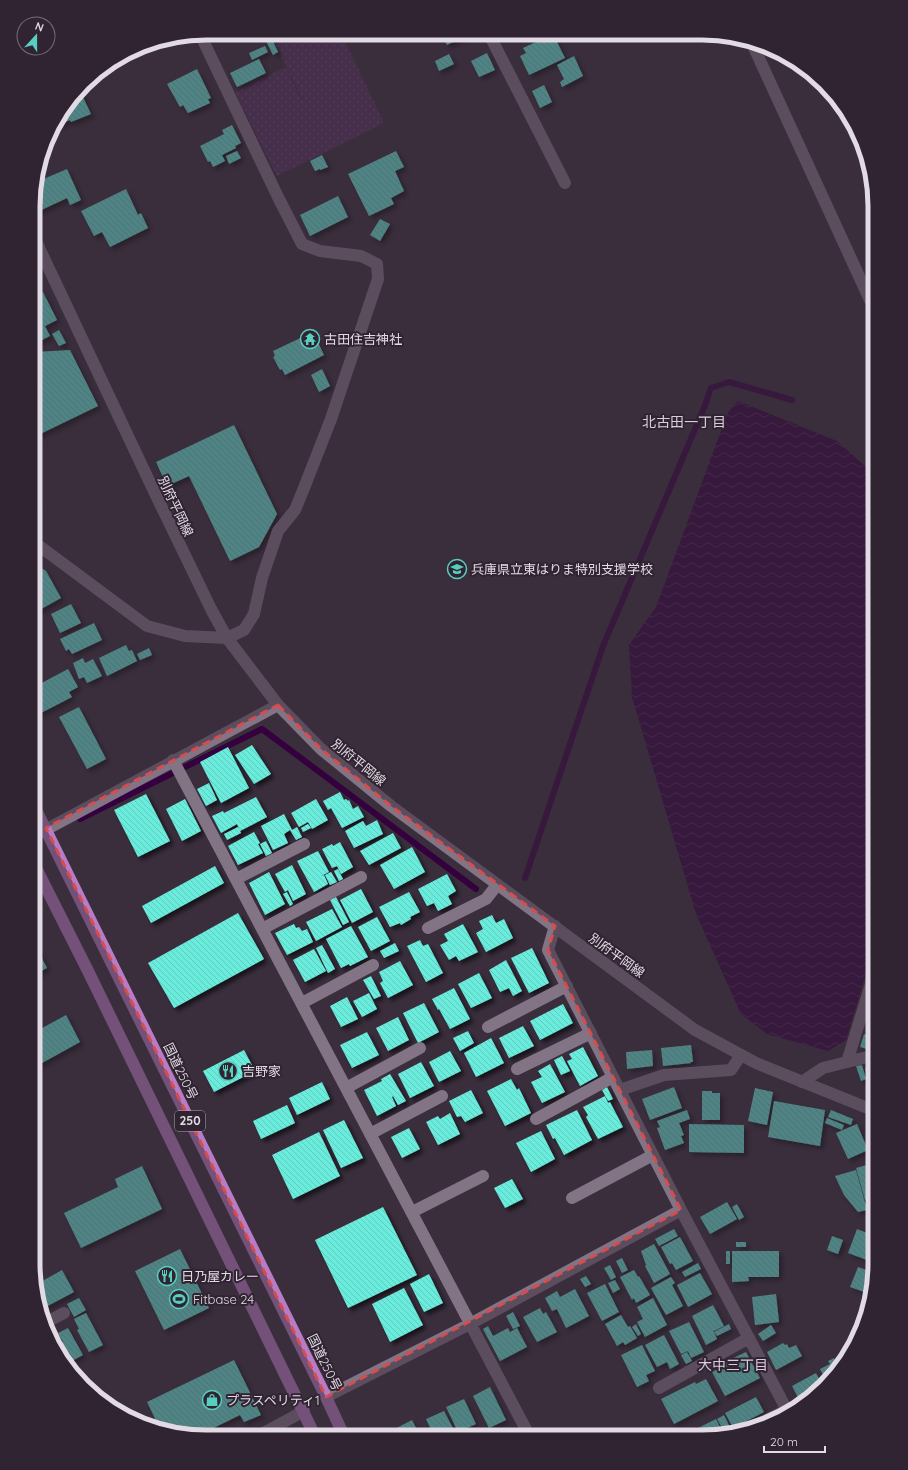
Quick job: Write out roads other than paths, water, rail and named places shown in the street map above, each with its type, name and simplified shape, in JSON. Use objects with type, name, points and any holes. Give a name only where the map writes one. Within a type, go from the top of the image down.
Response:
[{"type":"highway","name":"国道250号","points":[[40,817],[341,1430]]},
{"type":"highway","name":"250","points":[[40,876],[312,1430]]},
{"type":"street","points":[[40,546],[147,626],[185,636],[227,638],[244,630],[254,614],[262,578],[278,531],[295,510],[331,419],[378,279],[377,264],[361,256],[320,251],[302,244],[203,40]]},
{"type":"street","points":[[492,40],[565,183]]},
{"type":"street","points":[[754,48],[868,296]]},
{"type":"street","name":"別府平岡線","points":[[40,250],[188,565],[227,638],[278,705],[321,749],[385,802],[695,1030],[756,1063],[868,1108]]},
{"type":"street","points":[[40,832],[278,705]]},
{"type":"street","points":[[173,760],[527,1430]]},
{"type":"street","points":[[236,879],[304,844]]},
{"type":"street","points":[[262,928],[361,877]]},
{"type":"street","points":[[428,928],[486,899],[497,885]]},
{"type":"street","points":[[555,926],[548,950],[681,1210],[785,1408]]},
{"type":"street","points":[[302,1003],[373,965]]},
{"type":"street","points":[[488,1027],[567,986]]},
{"type":"street","points":[[847,1062],[868,994]]},
{"type":"street","points":[[517,1069],[591,1033]]},
{"type":"street","points":[[346,1088],[420,1048]]},
{"type":"street","points":[[620,1090],[664,1075],[731,1070],[741,1055]]},
{"type":"street","points":[[802,1082],[823,1068],[868,1057]]},
{"type":"street","points":[[536,1119],[613,1077]]},
{"type":"street","points":[[370,1134],[442,1096]]},
{"type":"street","points":[[572,1198],[653,1155]]},
{"type":"street","points":[[412,1212],[483,1176]]},
{"type":"street","points":[[326,1397],[470,1324],[681,1210]]},
{"type":"street","points":[[50,1320],[64,1313]]},
{"type":"street","points":[[659,1388],[749,1338]]},
{"type":"street","points":[[269,1430],[304,1411]]},
{"type":"water","points":[[738,401],[837,441],[868,469],[868,967],[846,1040],[828,1051],[767,1034],[741,1014],[696,914],[632,697],[629,645],[656,607],[728,412]]},
{"type":"waterway","points":[[525,878],[603,646],[704,408],[711,388],[729,382],[792,400]]},
{"type":"waterway","points":[[80,819],[262,729],[476,889]]},
{"type":"place","name":"古田住吉神社","points":[[310,339]]},
{"type":"place","name":"兵庫県立東はりま特別支援学校","points":[[457,569]]},
{"type":"place","name":"吉野家","points":[[228,1071]]},
{"type":"place","name":"日乃屋カレー","points":[[167,1276]]},
{"type":"place","name":"Fitbase 24","points":[[179,1299]]},
{"type":"place","name":"プラスペリティ1","points":[[212,1400]]},
{"type":"district","name":"北古田一丁目","points":[[684,422]]},
{"type":"district","name":"大中三丁目","points":[[733,1365]]}]
